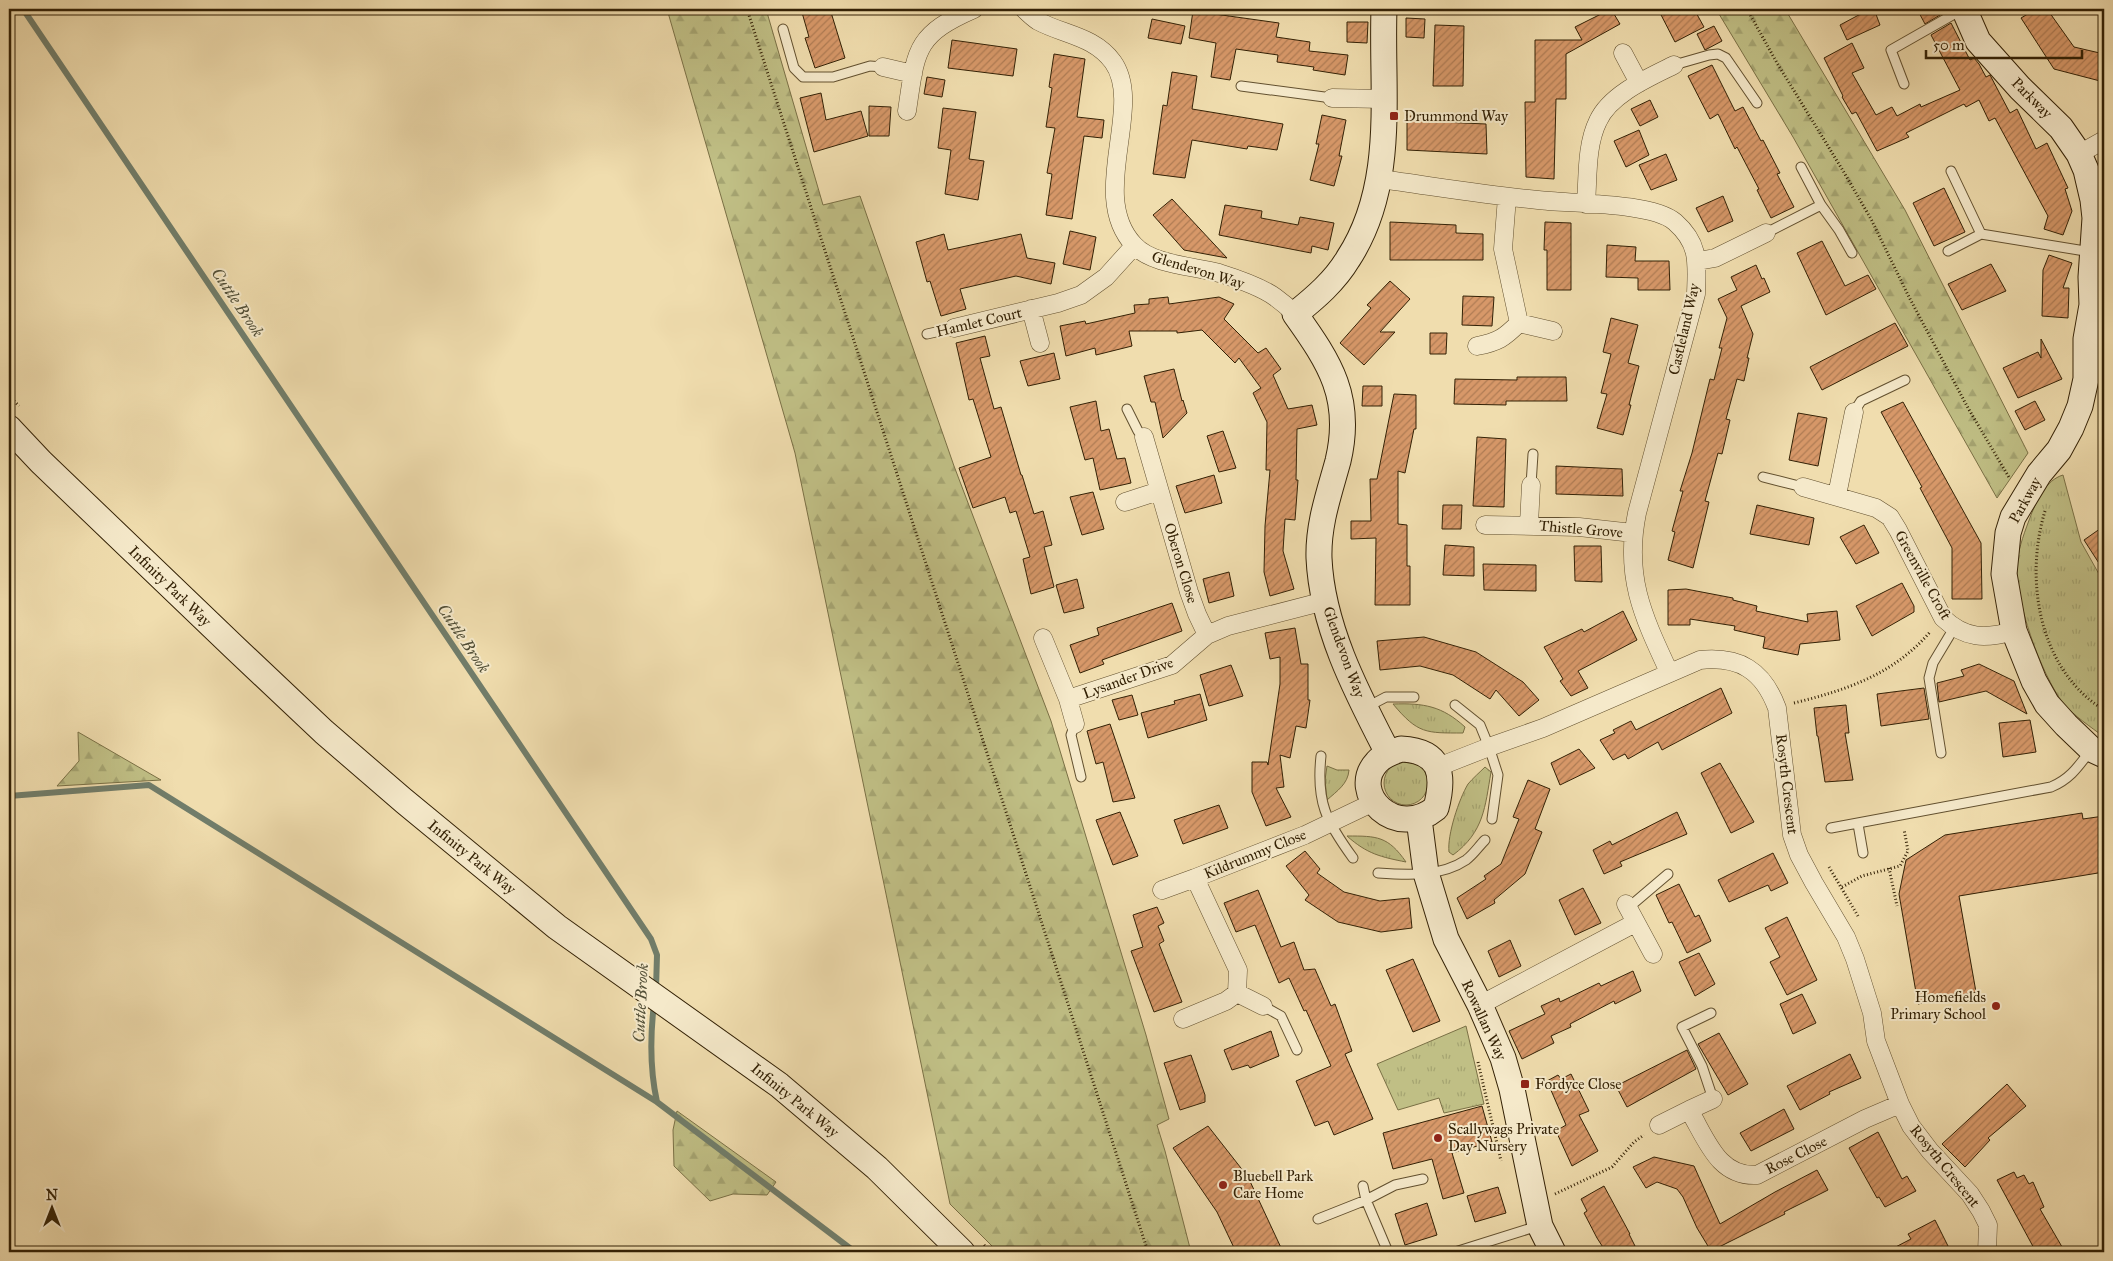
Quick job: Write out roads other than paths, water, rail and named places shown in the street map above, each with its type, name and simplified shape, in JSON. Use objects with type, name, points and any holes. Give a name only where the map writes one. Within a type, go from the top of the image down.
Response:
[{"type":"street","points":[[907,111],[915,59],[922,46],[932,32],[955,17],[974,9]]},
{"type":"street","name":"Glendevon Way","points":[[1024,9],[1037,20],[1091,42],[1105,52],[1114,64],[1123,99],[1115,176],[1115,197],[1122,229],[1134,246],[1150,257],[1219,273],[1274,296],[1295,314],[1324,355],[1334,376],[1343,421],[1341,443],[1320,532],[1319,558],[1324,600],[1340,650],[1365,708],[1388,754]]},
{"type":"street","points":[[1295,314],[1320,294],[1348,260],[1368,220],[1380,179],[1384,99],[1384,9]]},
{"type":"street","name":"Parkway","points":[[1963,9],[1978,41],[2020,88],[2062,128],[2079,154],[2100,218],[2091,277],[2092,305],[2086,339],[2086,379],[2080,406],[2059,450],[2040,474],[2037,500],[2013,517],[2008,533],[2004,574],[2014,631],[2034,681],[2047,704],[2066,725],[2098,752]]},
{"type":"street","points":[[1623,53],[1639,83]]},
{"type":"street","points":[[1586,204],[1593,134],[1598,119],[1611,103],[1639,83],[1674,65]]},
{"type":"street","points":[[883,67],[912,74]]},
{"type":"street","points":[[1332,98],[1384,99]]},
{"type":"street","points":[[2079,154],[2104,140]]},
{"type":"street","name":"Castleland Way","points":[[1380,179],[1506,197],[1641,209],[1659,213],[1673,220],[1693,242],[1698,261],[1696,294],[1633,533],[1634,576],[1639,600],[1646,624],[1669,672]]},
{"type":"street","points":[[1506,197],[1503,249],[1519,323]]},
{"type":"street","points":[[1698,261],[1715,258],[1766,233]]},
{"type":"street","name":"Hamlet Court","points":[[954,328],[1031,310],[1081,295],[1106,277],[1134,246]]},
{"type":"street","name":"Hamlet Court","points":[[1031,310],[1040,343]]},
{"type":"street","points":[[1519,323],[1553,331]]},
{"type":"street","points":[[1477,346],[1504,338],[1519,323]]},
{"type":"street","points":[[1837,495],[1854,412]]},
{"type":"street","name":"Infinity Park Way","points":[[15,419],[41,462],[324,732],[404,801],[557,927],[779,1086],[877,1168],[962,1252]]},
{"type":"street","name":"Oberon Close","points":[[1144,438],[1189,592],[1207,634]]},
{"type":"street","name":"Thistle Grove","points":[[1529,524],[1531,485]]},
{"type":"street","name":"Greenville Croft","points":[[1803,487],[1837,495],[1876,508],[1890,517],[1949,623],[1968,634],[1983,637],[1998,636],[2014,631]]},
{"type":"street","points":[[1125,502],[1159,490]]},
{"type":"street","name":"Thistle Grove","points":[[1485,524],[1579,527],[1633,533]]},
{"type":"street","name":"Lysander Drive","points":[[1068,699],[1172,665],[1207,634],[1228,626],[1324,600]]},
{"type":"street","name":"Lysander Drive","points":[[1043,638],[1068,699],[1075,724]]},
{"type":"street","name":"Rosyth Crescent","points":[[1438,767],[1489,746],[1544,728],[1700,660],[1718,658],[1733,660],[1750,668],[1765,683],[1777,708],[1784,751],[1784,779],[1792,835],[1810,876],[1846,937],[1855,959],[1872,1013],[1876,1041],[1900,1104],[1911,1126],[1930,1151],[1970,1194],[1981,1211],[1988,1225],[1987,1252]]},
{"type":"street","points":[[1401,749],[1417,750],[1429,756],[1438,767],[1440,793],[1436,808],[1419,819],[1398,819],[1388,815],[1374,802],[1370,792],[1372,770],[1377,762],[1388,754],[1401,749]]},
{"type":"street","name":"Kildrummy Close","points":[[1237,993],[1238,970],[1195,878],[1305,835],[1374,802]]},
{"type":"street","name":"Rowallan Way","points":[[1419,819],[1426,873],[1446,939],[1480,1005],[1503,1058],[1512,1088],[1540,1226],[1553,1252]]},
{"type":"street","points":[[1162,890],[1195,878]]},
{"type":"street","points":[[1480,1005],[1629,912],[1653,954]]},
{"type":"street","points":[[1183,1019],[1226,1002],[1237,993],[1263,1006]]},
{"type":"street","points":[[1659,1125],[1713,1099]]},
{"type":"street","name":"Rose Close","points":[[1689,1110],[1721,1162],[1730,1170],[1743,1175],[1757,1175],[1866,1119],[1900,1104]]},
{"type":"lane","name":"Parkway","points":[[1904,84],[1891,50],[1963,9]]},
{"type":"lane","points":[[783,28],[794,68],[803,77],[833,77],[870,66],[883,67]]},
{"type":"lane","points":[[1674,65],[1718,54],[1726,58],[1757,103]]},
{"type":"lane","points":[[1241,86],[1332,98]]},
{"type":"lane","points":[[1801,167],[1821,205],[1839,230],[1852,253]]},
{"type":"lane","points":[[1951,171],[1981,234]]},
{"type":"lane","points":[[1766,233],[1821,205]]},
{"type":"lane","points":[[1948,250],[1981,234],[2094,253]]},
{"type":"lane","name":"Hamlet Court","points":[[927,334],[954,328]]},
{"type":"lane","points":[[1854,412],[1862,401],[1905,380]]},
{"type":"lane","points":[[1127,409],[1138,431],[1144,438]]},
{"type":"lane","points":[[1531,485],[1532,454]]},
{"type":"lane","points":[[1763,477],[1803,487]]},
{"type":"lane","points":[[1941,754],[1929,678],[1949,623]]},
{"type":"lane","points":[[1365,708],[1386,697],[1414,697]]},
{"type":"lane","points":[[1455,705],[1480,725],[1489,746],[1498,775],[1492,819]]},
{"type":"lane","points":[[1075,724],[1071,735],[1081,777]]},
{"type":"lane","points":[[1831,828],[2051,787],[2063,782],[2074,774],[2098,752]]},
{"type":"lane","points":[[1321,756],[1318,780],[1323,807],[1329,823],[1353,858]]},
{"type":"lane","points":[[1858,824],[1863,853]]},
{"type":"lane","points":[[1378,873],[1408,875],[1449,869],[1467,860],[1485,840]]},
{"type":"lane","points":[[1629,912],[1668,874]]},
{"type":"lane","points":[[1263,1006],[1281,1016],[1297,1050]]},
{"type":"lane","points":[[1711,1013],[1682,1027],[1702,1066],[1713,1099]]},
{"type":"lane","points":[[1318,1219],[1366,1200],[1395,1185],[1423,1179]]},
{"type":"lane","points":[[1363,1186],[1366,1200],[1388,1252]]},
{"type":"lane","points":[[1454,1252],[1540,1226]]},
{"type":"waterway","name":"Cuttle Brook","points":[[23,9],[651,939],[657,955],[656,989]]},
{"type":"waterway","points":[[9,796],[149,785],[657,1102]]},
{"type":"waterway","name":"Cuttle Brook","points":[[654,1004],[651,1053],[657,1102],[855,1252]]},
{"type":"place","name":"Drummond Way","points":[[1394,116]]},
{"type":"place","name":"Homefields Primary School","points":[[1996,1006]]},
{"type":"place","name":"Fordyce Close","points":[[1525,1084]]},
{"type":"place","name":"Scallywags Private Day Nursery","points":[[1438,1138]]},
{"type":"place","name":"Bluebell Park Care Home","points":[[1223,1185]]}]
